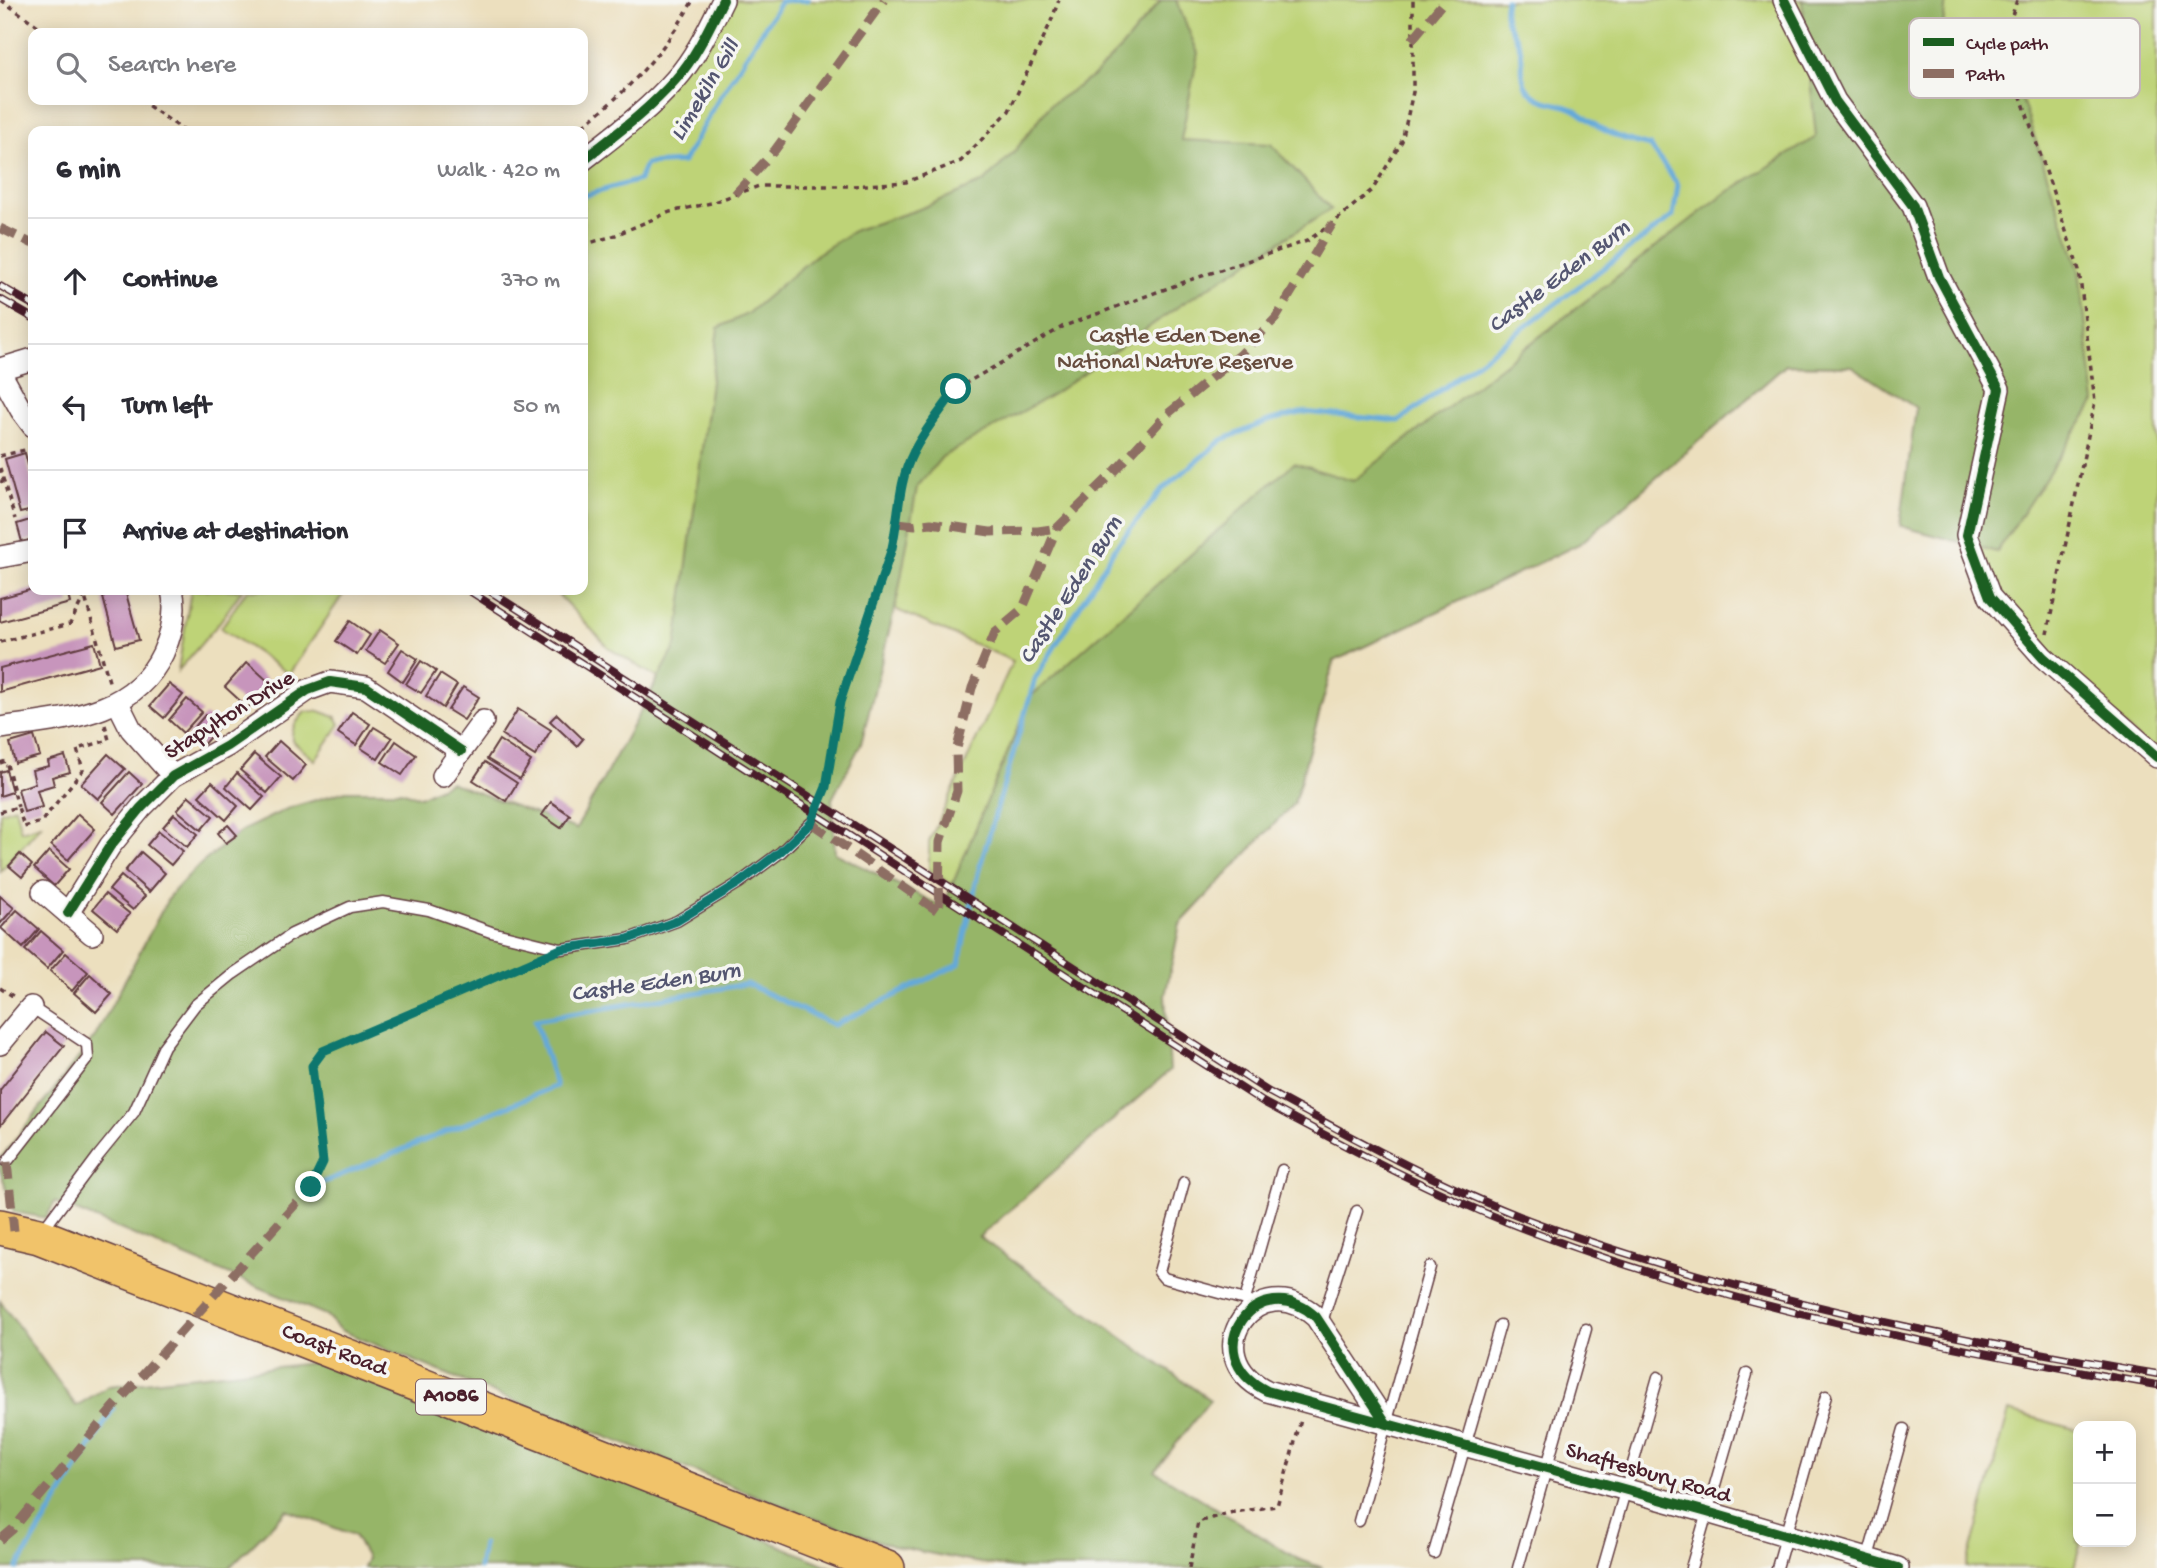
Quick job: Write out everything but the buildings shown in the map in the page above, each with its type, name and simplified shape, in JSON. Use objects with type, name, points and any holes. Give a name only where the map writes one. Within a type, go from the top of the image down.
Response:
[{"type":"main road","name":"Coast Road","points":[[18,1231],[887,1568]]},
{"type":"street","points":[[588,156],[634,120],[678,78],[723,0]]},
{"type":"street","points":[[1784,0],[1835,101],[1913,206],[1939,277],[1999,389],[1967,535],[1990,597],[2043,657],[2157,757]]},
{"type":"street","points":[[28,361],[0,370],[28,419]]},
{"type":"street","points":[[0,557],[28,553]]},
{"type":"street","points":[[0,729],[61,719],[111,705],[140,685],[156,667],[172,632],[172,595]]},
{"type":"street","name":"Stapylton Drive","points":[[68,913],[110,846],[141,808],[173,776],[227,746],[308,690],[330,682],[366,687],[461,751]]},
{"type":"street","name":"Stapylton Drive","points":[[111,705],[173,776]]},
{"type":"street","points":[[443,776],[483,722]]},
{"type":"street","points":[[43,892],[92,934]]},
{"type":"street","points":[[0,1044],[31,1007]]},
{"type":"street","points":[[1248,1306],[1288,1300],[1306,1307],[1321,1325],[1386,1423]]},
{"type":"street","name":"Shaftesbury Road","points":[[1248,1306],[1234,1338],[1234,1353],[1244,1376],[1267,1391],[1707,1512],[1866,1564],[1898,1568]]},
{"type":"lane","points":[[18,1231],[99,1155],[134,1112],[164,1046],[195,1005],[233,974],[292,934],[350,907],[383,902],[429,910],[491,932],[561,949],[628,939],[677,921],[739,883],[780,852],[811,823]]},
{"type":"lane","points":[[7,1162],[88,1058],[87,1044],[31,1007]]},
{"type":"lane","points":[[1185,1182],[1160,1272],[1164,1278],[1248,1306],[1282,1170]]},
{"type":"lane","points":[[1321,1325],[1357,1212]]},
{"type":"lane","points":[[1359,1521],[1430,1267]]},
{"type":"lane","points":[[1434,1553],[1500,1325]]},
{"type":"lane","points":[[1518,1568],[1586,1329]]},
{"type":"lane","points":[[1691,1568],[1747,1374]]},
{"type":"lane","points":[[1604,1568],[1658,1377]]},
{"type":"lane","points":[[1777,1568],[1826,1396]]},
{"type":"lane","points":[[1866,1564],[1904,1429]]},
{"type":"path","points":[[1,0],[41,28]]},
{"type":"path","points":[[582,126],[605,110],[651,62],[693,0]]},
{"type":"path","points":[[588,244],[670,212],[710,203],[759,187],[853,186],[906,182],[961,161],[1009,111],[1059,0]]},
{"type":"path","points":[[811,823],[826,787],[840,702],[892,548],[898,523],[899,498],[912,454],[956,389],[1064,326],[1190,280],[1307,242],[1373,189],[1402,141],[1413,92],[1413,0]]},
{"type":"path","points":[[2011,18],[2017,0]]},
{"type":"path","points":[[2021,98],[2079,270],[2095,402],[2043,657]]},
{"type":"path","points":[[147,105],[178,126]]},
{"type":"path","points":[[0,456],[28,449]]},
{"type":"path","points":[[0,468],[15,519]]},
{"type":"path","points":[[0,642],[70,624],[83,595]]},
{"type":"path","points":[[0,763],[6,761],[24,827],[41,821],[83,770],[77,749],[108,740],[111,705],[84,595]]},
{"type":"path","points":[[0,812],[18,807]]},
{"type":"path","points":[[311,1187],[323,1162],[312,1066],[323,1051],[561,949]]},
{"type":"path","points":[[1189,1568],[1198,1522],[1228,1513],[1277,1506],[1306,1402]]},
{"type":"green space","name":"Castle Eden Dene National Nature Reserve","points":[[723,0],[2157,0],[2157,757],[1990,597],[1967,535],[1999,389],[1852,366],[1786,365],[1581,543],[1334,661],[1294,803],[1180,924],[1132,1001],[929,870],[929,842],[1013,661],[879,602],[652,690],[658,678],[610,649],[559,595],[588,595],[588,156],[634,120]]},
{"type":"green space","points":[[1161,0],[1176,0],[1198,53],[1181,140],[1271,144],[1331,209],[1179,306],[1055,393],[942,457],[917,487],[898,595],[861,744],[832,799],[835,853],[943,907],[1031,696],[1294,463],[1353,481],[1720,197],[1816,137],[1802,0],[1946,0],[1944,18],[1909,18],[1909,98],[2021,98],[2079,270],[2095,402],[1997,552],[1900,526],[1916,408],[1852,366],[1786,365],[1581,543],[1334,661],[1294,803],[1180,924],[1165,996],[1170,1070],[979,1237],[1210,1400],[1155,1471],[1298,1559],[1323,1568],[1014,1568],[893,1546],[816,1519],[471,1384],[340,1330],[326,1315],[55,1202],[46,1218],[14,1212],[0,1170],[0,1159],[96,1035],[170,895],[196,868],[241,831],[289,808],[346,791],[401,791],[420,797],[450,782],[576,829],[676,646],[718,328],[747,314],[816,255],[855,230],[917,210],[984,182],[1014,152],[1050,105],[1092,77],[1122,47]]},
{"type":"green space","points":[[190,595],[239,595],[219,623],[178,671]]},
{"type":"green space","points":[[244,595],[343,595],[289,674],[221,628]]},
{"type":"green space","points":[[319,711],[336,717],[340,724],[315,760],[292,741],[292,732],[305,712]]},
{"type":"green space","points":[[15,807],[21,831],[41,825],[0,872],[0,812]]},
{"type":"green space","points":[[0,1301],[76,1406],[109,1386],[337,1360],[833,1568],[363,1568],[367,1558],[354,1535],[287,1510],[229,1568],[0,1568]]},
{"type":"green space","points":[[2009,1411],[2073,1429],[2073,1547],[2080,1547],[2074,1568],[1966,1567]]},
{"type":"waterway","name":"Limekiln Gill","points":[[588,195],[639,180],[646,164],[683,162],[717,102],[781,1],[808,0]]},
{"type":"waterway","name":"Castle Eden Burn","points":[[312,1187],[556,1086],[535,1020],[747,984],[834,1025],[959,964],[978,873],[1035,679],[1117,545],[1163,489],[1222,440],[1268,421],[1304,412],[1399,421],[1673,216],[1678,185],[1650,146],[1606,131],[1567,106],[1536,97],[1526,87],[1521,50],[1506,19],[1506,0]]},
{"type":"waterway","name":"Castle Eden Burn","points":[[17,1568],[113,1409]]},
{"type":"waterway","points":[[479,1568],[483,1544]]},
{"type":"railway","points":[[0,286],[28,302]]},
{"type":"railway","points":[[0,299],[28,315]]},
{"type":"railway","points":[[476,595],[1263,1102],[1431,1189],[1535,1233],[1611,1260],[1764,1305],[1921,1341],[2157,1385]]},
{"type":"railway","points":[[496,595],[1269,1092],[1436,1180],[1540,1224],[1615,1250],[1768,1294],[1923,1330],[2157,1374]]},
{"type":"marked path","points":[[735,194],[775,150],[884,0]]},
{"type":"marked path","points":[[1412,40],[1445,0]]},
{"type":"marked path","points":[[811,823],[939,912],[940,842],[957,791],[956,752],[972,688],[995,632],[1023,608],[1057,528],[1116,470],[1165,416],[1241,354],[1276,318],[1333,223]]},
{"type":"marked path","points":[[0,228],[28,242]]},
{"type":"marked path","points":[[898,523],[931,523],[990,532],[1057,528]]},
{"type":"marked path","points":[[7,1162],[14,1231]]},
{"type":"marked path","points":[[0,1540],[13,1529],[112,1409],[311,1187]]},
{"type":"cycle path","points":[[588,156],[643,112],[676,79],[708,31],[723,0]]},
{"type":"cycle path","points":[[1784,0],[1835,101],[1913,206],[1939,277],[1999,389],[1967,535],[1990,597],[2043,657],[2157,757]]},
{"type":"cycle path","points":[[68,913],[110,846],[141,808],[173,776],[227,746],[308,690],[330,682],[366,687],[461,751]]},
{"type":"cycle path","points":[[1386,1423],[1316,1317],[1294,1303],[1274,1301],[1256,1307],[1242,1320],[1235,1337],[1235,1356],[1245,1375],[1267,1391],[1707,1512],[1898,1568]]},
{"type":"route","points":[[311,1187],[323,1162],[312,1066],[323,1051],[561,949],[628,939],[677,921],[739,883],[780,852],[811,823],[826,787],[840,702],[892,548],[898,523],[899,498],[912,454],[956,389]]}]
